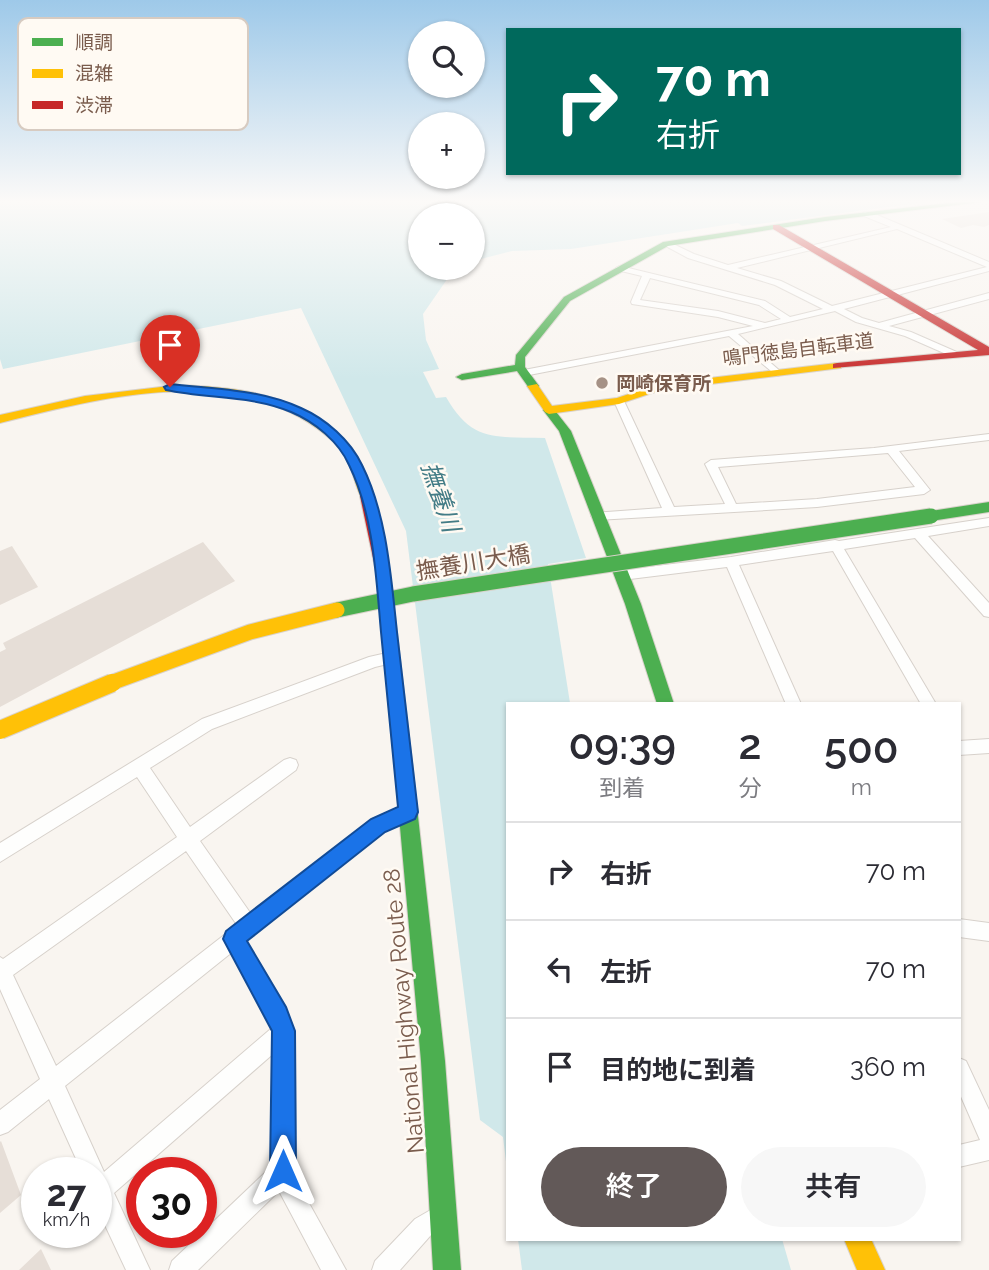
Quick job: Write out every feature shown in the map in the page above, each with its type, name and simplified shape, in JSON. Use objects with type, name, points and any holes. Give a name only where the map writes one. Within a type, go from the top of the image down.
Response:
[{"type":"main road","points":[[633,261],[561,304],[520,357],[522,370],[565,431],[622,575],[665,702]]},
{"type":"main road","points":[[832,261],[988,350]]},
{"type":"main road","name":"鳴門徳島自転車道","points":[[549,410],[620,401],[659,387],[988,350]]},
{"type":"main road","points":[[462,377],[522,370]]},
{"type":"main road","name":"National Highway Route 28","points":[[0,419],[112,392],[170,387],[245,394],[297,410],[344,445],[356,466],[370,505],[383,570],[445,1213],[447,1270]]},
{"type":"main road","name":"撫養川大橋","points":[[0,730],[151,666],[239,635],[316,614],[413,594],[989,507]]},
{"type":"main road","points":[[858,1241],[871,1270]]},
{"type":"street","points":[[710,261],[778,283],[852,317],[956,355]]},
{"type":"street","points":[[730,267],[752,261]]},
{"type":"street","points":[[522,370],[765,326],[989,267]]},
{"type":"street","points":[[620,268],[762,303],[788,320]]},
{"type":"street","points":[[648,274],[635,302],[718,314],[765,326]]},
{"type":"street","points":[[878,326],[920,312],[989,296]]},
{"type":"street","points":[[731,333],[776,373]]},
{"type":"street","points":[[620,401],[670,512]]},
{"type":"street","points":[[732,507],[710,464],[891,449],[917,443],[989,437]]},
{"type":"street","points":[[597,516],[817,503],[924,490],[891,449]]},
{"type":"street","points":[[622,575],[731,562],[989,522]]},
{"type":"street","points":[[917,532],[989,612]]},
{"type":"street","points":[[835,544],[928,702]]},
{"type":"street","points":[[731,562],[793,702]]},
{"type":"street","points":[[0,853],[207,724],[374,661],[391,658]]},
{"type":"street","points":[[961,748],[989,746]]},
{"type":"street","points":[[138,765],[188,839],[241,933],[278,1015],[284,1031],[283,1171],[290,1191],[334,1270]]},
{"type":"street","points":[[86,1157],[1,969],[290,765]]},
{"type":"street","points":[[0,1124],[378,825],[408,812]]},
{"type":"street","points":[[961,928],[989,932]]},
{"type":"street","points":[[112,1168],[284,1031]]},
{"type":"street","points":[[961,1072],[989,1135]]},
{"type":"street","points":[[961,1156],[989,1149]]},
{"type":"street","points":[[181,1270],[283,1171]]},
{"type":"street","points":[[112,1213],[138,1270]]},
{"type":"street","points":[[384,1270],[423,1227],[445,1213]]},
{"type":"water","name":"撫養川","points":[[0,261],[408,261],[408,280],[447,280],[423,314],[426,340],[439,369],[423,372],[436,398],[446,397],[466,423],[477,430],[500,437],[545,438],[586,558],[548,564],[570,702],[506,702],[506,1162],[503,1137],[480,1120],[406,531],[301,308],[3,369],[0,359]]},
{"type":"water","points":[[518,1241],[783,1241],[791,1270],[522,1270]]},
{"type":"building","points":[[203,542],[235,581],[0,707],[0,652],[6,649],[3,643]]},
{"type":"building","points":[[12,546],[38,587],[0,605],[0,551]]},
{"type":"building","points":[[0,1142],[21,1195],[0,1213]]},
{"type":"building","points":[[41,1249],[51,1270],[19,1270]]},
{"type":"traffic: fast","points":[[533,386],[520,367],[520,357],[567,299],[635,261]]},
{"type":"traffic: fast","points":[[462,377],[520,367]]},
{"type":"traffic: fast","points":[[549,410],[565,431],[633,604],[665,702]]},
{"type":"traffic: fast","points":[[931,516],[989,507]]},
{"type":"traffic: fast","points":[[337,610],[413,594],[931,516]]},
{"type":"traffic: fast","points":[[404,771],[433,1061],[447,1270]]},
{"type":"traffic: slow","points":[[533,386],[549,410],[619,401],[659,387],[837,366]]},
{"type":"traffic: slow","points":[[0,419],[85,399],[178,388],[224,390],[268,398],[307,416],[342,443],[354,461],[367,496]]},
{"type":"traffic: slow","points":[[0,730],[208,646],[250,632],[337,610]]},
{"type":"traffic: slow","points":[[858,1241],[871,1270]]},
{"type":"traffic: jam","points":[[835,261],[986,350]]},
{"type":"traffic: jam","points":[[837,366],[989,352]]},
{"type":"traffic: jam","points":[[367,496],[383,572],[404,771]]},
{"type":"place","name":"岡崎保育所","points":[[602,383]]},
{"type":"route","points":[[170,387],[255,396],[297,410],[344,445],[356,466],[370,505],[383,570],[408,812],[378,825],[234,939],[278,1015],[284,1031],[283,1171]]}]
